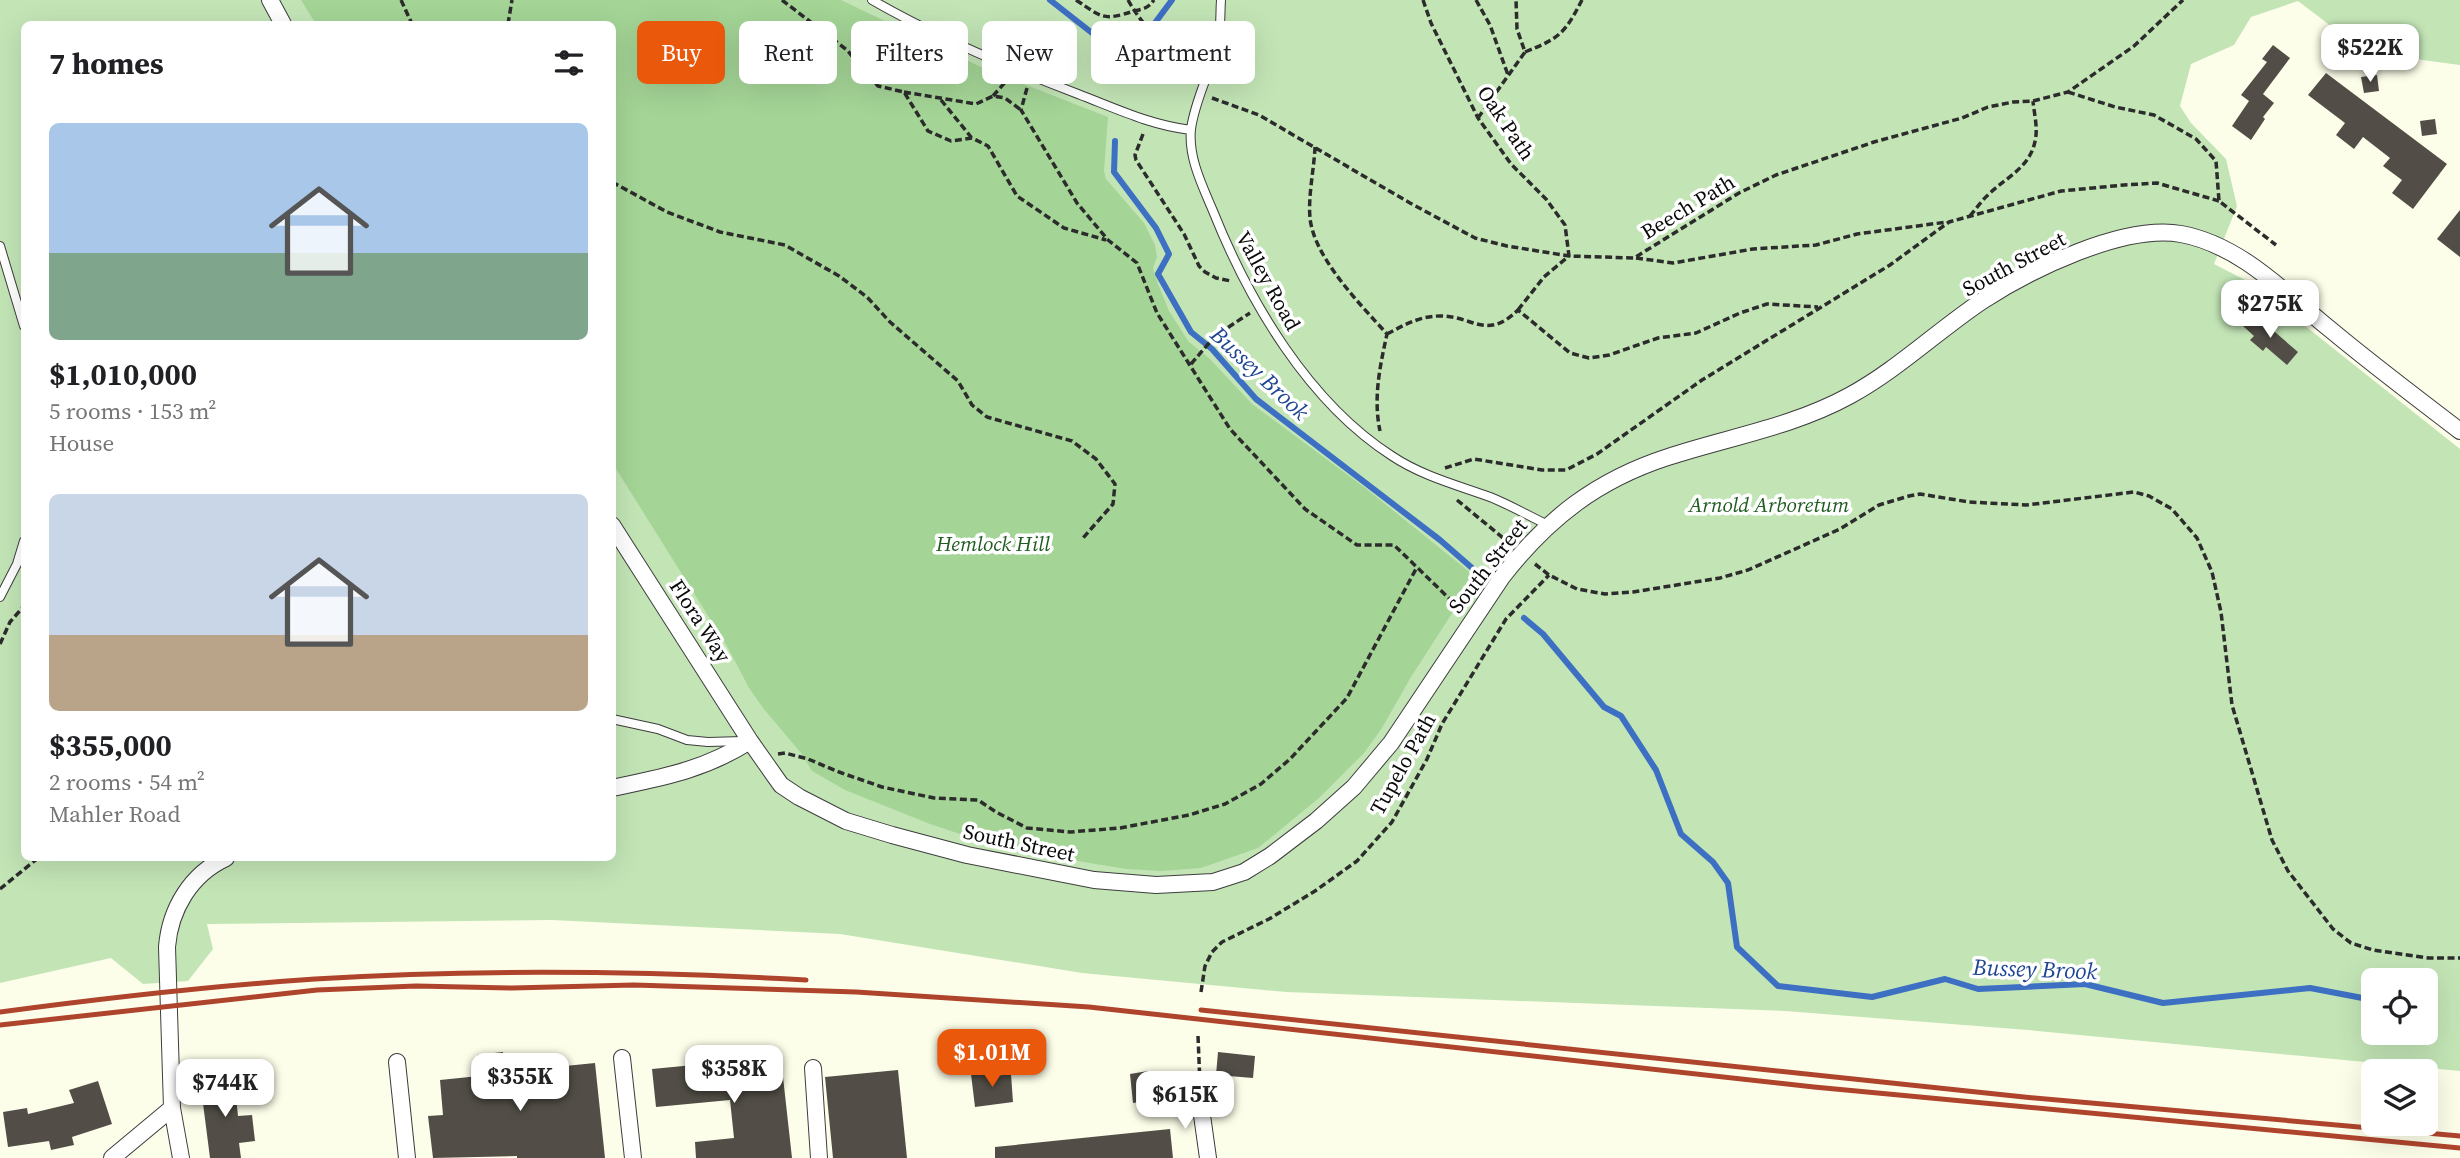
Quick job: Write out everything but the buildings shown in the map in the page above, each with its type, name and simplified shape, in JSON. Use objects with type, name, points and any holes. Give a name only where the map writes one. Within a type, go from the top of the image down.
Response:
[{"type":"street","points":[[270,0],[281,21]]},
{"type":"street","name":"South Street","points":[[750,741],[781,785],[799,797],[846,821],[967,855],[1094,880],[1156,885],[1213,882],[1244,872],[1308,827],[1354,787],[1391,743],[1475,615],[1521,552],[1580,499],[1629,471],[1787,423],[1830,405],[1896,367],[1981,302],[2007,286],[2086,250],[2118,239],[2145,234],[2180,234],[2199,239],[2249,263],[2460,431]]},
{"type":"street","name":"Flora Way","points":[[616,531],[750,741]]},
{"type":"street","points":[[616,787],[670,777],[729,755],[750,741]]},
{"type":"street","points":[[181,1158],[172,1108],[167,947],[169,926],[182,898],[194,882],[221,861]]},
{"type":"street","points":[[622,1058],[633,1158]]},
{"type":"street","points":[[397,1062],[407,1158]]},
{"type":"street","points":[[813,1068],[820,1158]]},
{"type":"street","points":[[1200,1101],[1208,1158]]},
{"type":"street","points":[[112,1158],[172,1108]]},
{"type":"lane","points":[[872,0],[982,55]]},
{"type":"lane","name":"Valley Road","points":[[1221,0],[1218,41],[1191,130],[1193,160],[1227,246],[1256,304],[1282,344],[1334,406],[1349,422],[1384,450],[1428,474],[1493,498],[1548,525]]},
{"type":"lane","points":[[1051,84],[1147,122],[1191,130]]},
{"type":"lane","points":[[0,246],[21,316]]},
{"type":"lane","points":[[0,597],[21,554]]},
{"type":"lane","points":[[616,720],[658,729],[687,740],[750,741]]},
{"type":"path","points":[[401,0],[411,21]]},
{"type":"path","points":[[508,21],[512,0]]},
{"type":"path","points":[[782,0],[847,50],[878,86],[976,104],[993,96],[1003,84]]},
{"type":"path","points":[[1076,0],[1103,18],[1119,17],[1145,9],[1154,0]]},
{"type":"path","points":[[1128,0],[1135,12],[1202,90]]},
{"type":"path","name":"Oak Path","points":[[1423,0],[1431,23],[1478,118],[1511,164],[1546,199],[1565,226],[1569,256]]},
{"type":"path","points":[[1476,0],[1490,25],[1508,75]]},
{"type":"path","points":[[1516,0],[1517,29],[1525,52]]},
{"type":"path","points":[[1478,118],[1525,52],[1553,41],[1569,25],[1582,0]]},
{"type":"path","name":"Beech Path","points":[[1202,90],[1259,115],[1410,204],[1475,238],[1569,256],[1634,258],[1740,193],[1776,175],[1874,142],[1962,118],[1988,107],[2033,101],[2068,92],[2134,46],[2183,0]]},
{"type":"path","points":[[1021,110],[1029,84]]},
{"type":"path","points":[[904,92],[928,131],[951,141],[972,138]]},
{"type":"path","points":[[2068,92],[2154,116],[2196,139],[2216,161],[2219,201]]},
{"type":"path","points":[[993,96],[1005,98],[1021,110],[1077,203],[1108,240],[1137,263],[1157,313],[1230,429],[1305,509],[1357,545],[1394,545],[1461,610],[1475,615]]},
{"type":"path","points":[[939,98],[972,138],[988,146],[1017,196],[1064,228],[1108,240]]},
{"type":"path","points":[[1970,216],[1988,194],[2020,170],[2028,159],[2034,147],[2036,132],[2033,101]]},
{"type":"path","points":[[1147,122],[1136,151],[1136,160],[1184,234],[1199,266],[1205,272],[1226,282],[1244,281]]},
{"type":"path","points":[[1315,147],[1310,219],[1317,241],[1348,289],[1387,334]]},
{"type":"path","points":[[1634,258],[1673,263],[1753,249],[1815,245],[1857,234],[1949,222],[2061,191],[2157,183],[2219,201],[2276,245]]},
{"type":"path","points":[[616,184],[667,212],[720,232],[785,245],[858,290],[890,322],[958,381],[972,404],[987,418],[1072,441],[1096,459],[1115,484],[1113,504],[1083,538]]},
{"type":"path","points":[[1428,474],[1474,459],[1542,470],[1566,470],[1597,454],[1702,380],[1890,265],[1949,222]]},
{"type":"path","points":[[1384,450],[1377,417],[1378,377],[1387,334],[1413,320],[1441,316],[1485,326],[1504,323],[1544,277],[1569,256]]},
{"type":"path","points":[[1191,364],[1215,336],[1249,315],[1256,304]]},
{"type":"path","points":[[1518,310],[1570,353],[1589,358],[1609,355],[1658,338],[1696,333],[1767,304],[1820,307]]},
{"type":"path","points":[[1428,474],[1508,542]]},
{"type":"path","points":[[1538,566],[1549,575],[1577,589],[1605,594],[1633,592],[1720,578],[1792,552],[1840,529],[1879,505],[1920,494],[1996,505],[2026,505],[2134,492],[2149,496],[2172,509],[2197,538],[2212,572],[2221,612],[2232,705],[2272,840],[2288,871],[2333,929],[2351,943],[2373,950],[2429,958],[2460,958]]},
{"type":"path","points":[[762,758],[785,752],[882,787],[934,798],[978,800],[1027,828],[1070,832],[1120,828],[1189,815],[1225,804],[1261,784],[1290,758],[1347,698],[1417,568]]},
{"type":"path","name":"Tupelo Path","points":[[1201,992],[1205,965],[1222,942],[1269,919],[1315,891],[1357,861],[1392,822],[1427,759],[1442,724],[1506,619],[1549,575]]},
{"type":"path","points":[[0,644],[10,622],[21,609]]},
{"type":"path","points":[[0,889],[34,861]]},
{"type":"path","points":[[1198,1036],[1200,1101]]},
{"type":"green space","name":"Arnold Arboretum","points":[[0,0],[2460,0],[2460,65],[2422,60],[2344,36],[2298,1],[2251,17],[2234,45],[2191,64],[2180,106],[2191,123],[2226,159],[2237,206],[2214,264],[2251,283],[2460,449],[2460,1071],[2438,1069],[2438,1059],[2361,1059],[2361,1062],[2028,1030],[1785,1011],[1286,992],[1082,973],[840,934],[552,920],[207,924],[213,949],[188,981],[143,984],[111,958],[0,983]]},
{"type":"green space","name":"Hemlock Hill","points":[[301,0],[841,0],[885,21],[851,21],[851,84],[968,84],[968,61],[982,68],[982,84],[1024,84],[1108,117],[1104,171],[1106,179],[1144,223],[1155,245],[1157,257],[1153,268],[1158,284],[1169,311],[1189,342],[1209,358],[1252,404],[1364,487],[1472,574],[1467,590],[1382,728],[1364,753],[1319,798],[1258,848],[1201,868],[1162,871],[1126,869],[1041,855],[972,838],[845,790],[812,771],[801,753],[749,688],[727,646],[616,469],[616,21],[314,21]]},
{"type":"waterway","name":"Bussey Brook","points":[[1050,0],[1091,32]]},
{"type":"waterway","points":[[1156,21],[1172,0]]},
{"type":"waterway","name":"Bussey Brook","points":[[1115,141],[1114,172],[1156,228],[1169,254],[1158,274],[1191,332],[1212,349],[1256,399],[1440,540],[1479,574]]},
{"type":"waterway","name":"Bussey Brook","points":[[1524,618],[1543,634],[1604,707],[1621,716],[1656,770],[1681,834],[1713,862],[1728,883],[1737,947],[1778,986],[1872,997],[1945,979],[1978,989],[2085,984],[2163,1003],[2310,988],[2361,998]]},
{"type":"railway","points":[[0,1012],[197,989],[376,976],[560,972],[806,980]]},
{"type":"railway","points":[[0,1025],[317,990],[416,986],[512,988],[634,985],[856,992],[1089,1007],[1814,1087],[2460,1148]]},
{"type":"railway","points":[[1201,1010],[2024,1097],[2460,1136]]}]
